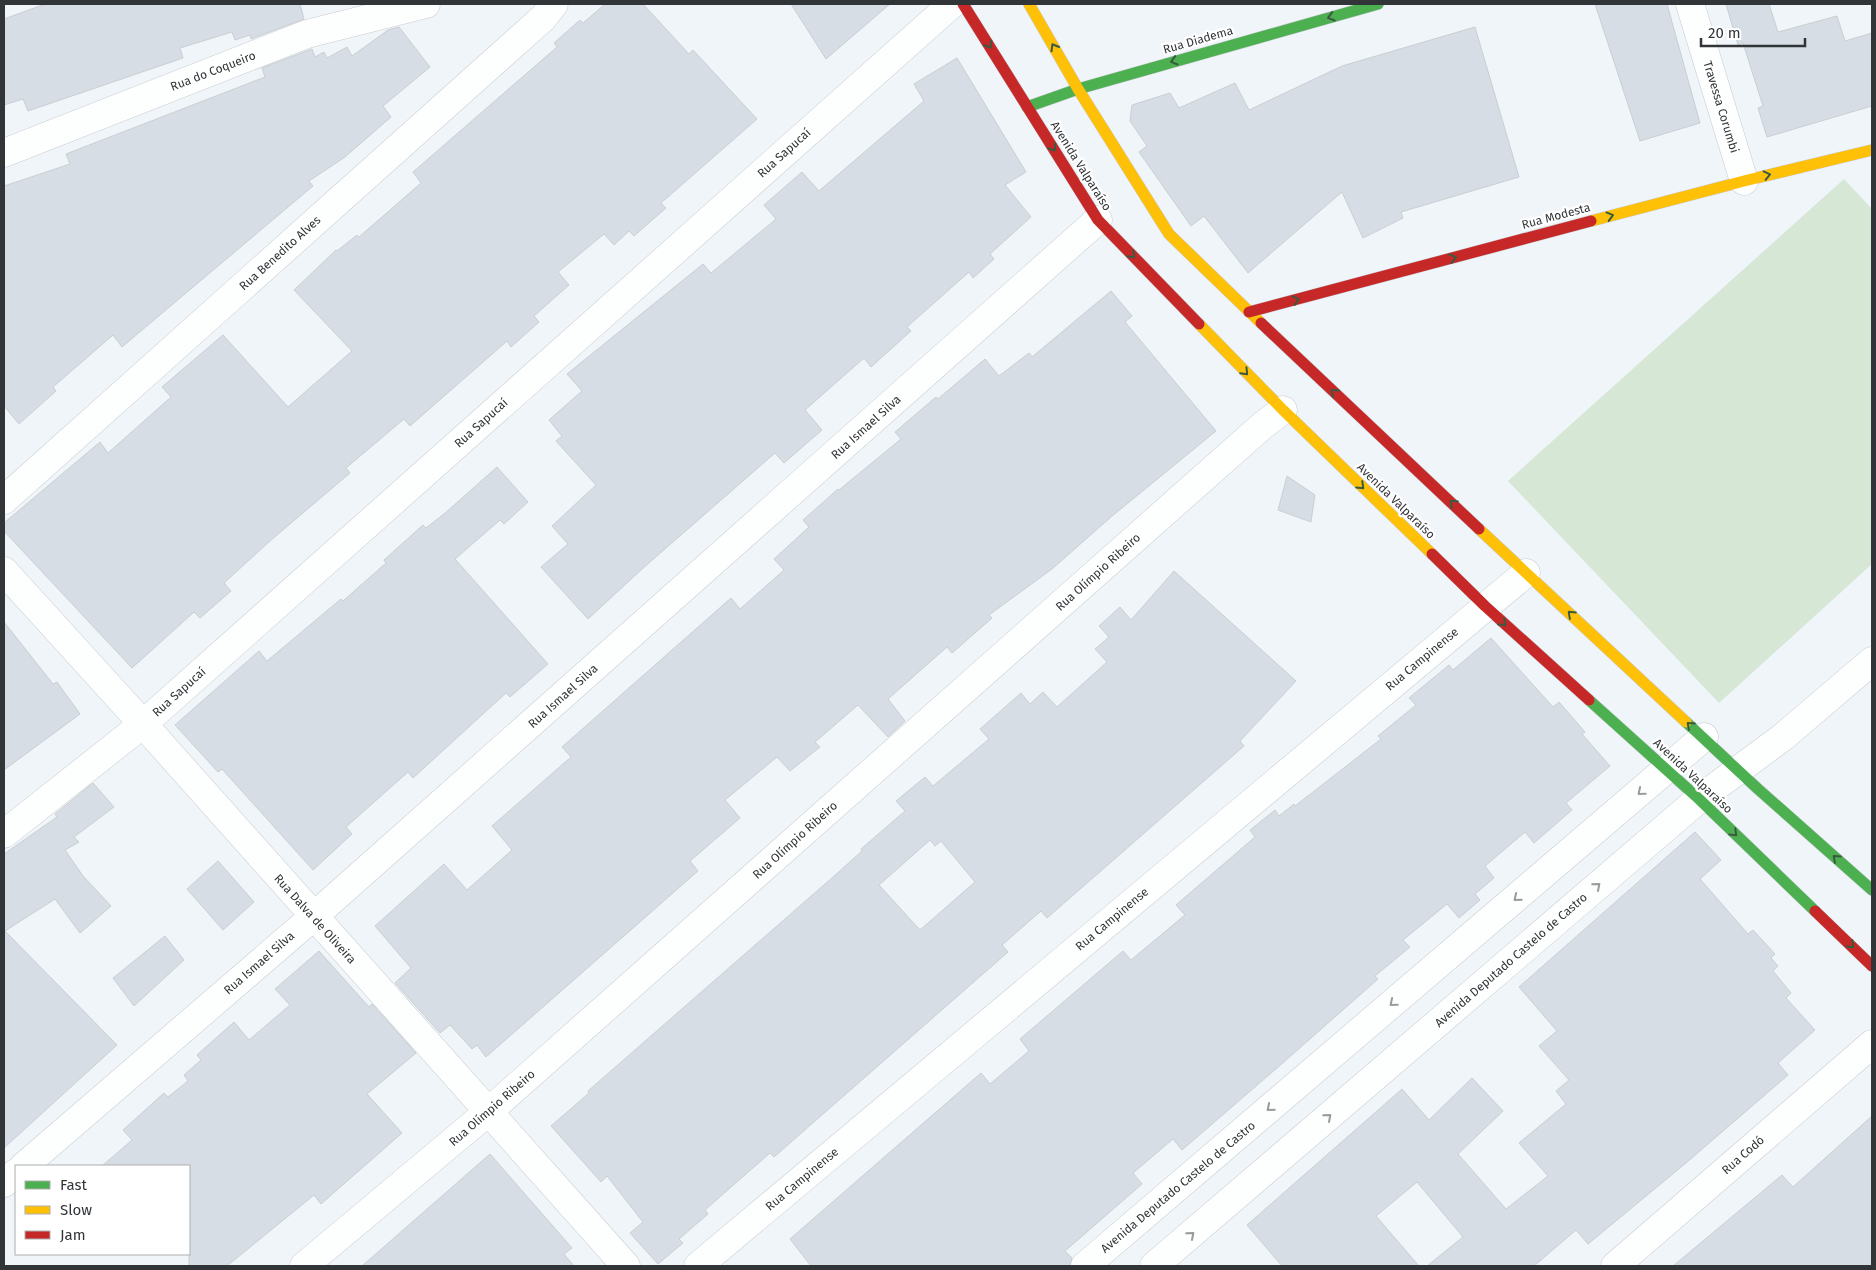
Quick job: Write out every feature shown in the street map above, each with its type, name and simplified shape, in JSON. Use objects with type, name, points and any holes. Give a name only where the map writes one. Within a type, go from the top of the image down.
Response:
[{"type":"main road","name":"Avenida Valparaíso","points":[[963,4],[1098,220],[1283,410],[1485,606],[1699,799],[1872,966]]},
{"type":"main road","points":[[1029,4],[1078,89],[1169,234],[1526,573],[1872,890]]},
{"type":"main road","name":"Rua Diadema","points":[[1027,107],[1078,89],[1378,4]]},
{"type":"main road","name":"Rua Modesta","points":[[1249,312],[1744,181],[1872,150]]},
{"type":"street","name":"Rua do Coqueiro","points":[[4,153],[307,34],[426,4]]},
{"type":"street","name":"Rua Benedito Alves","points":[[4,500],[543,18],[554,4]]},
{"type":"street","name":"Rua Sapucaí","points":[[4,834],[143,724],[952,4]]},
{"type":"street","name":"Travessa Corumbi","points":[[1690,4],[1744,181]]},
{"type":"street","name":"Rua Ismael Silva","points":[[25,1165],[313,917],[1098,220]]},
{"type":"street","name":"Rua Olímpio Ribeiro","points":[[304,1266],[488,1112],[1283,410]]},
{"type":"street","name":"Rua Dalva de Oliveira","points":[[4,571],[143,724],[626,1266]]},
{"type":"street","name":"Rua Campinense","points":[[698,1266],[1526,573]]},
{"type":"street","name":"Avenida Deputado Castelo de Castro","points":[[1154,1266],[1699,799],[1783,737],[1872,661]]},
{"type":"street","name":"Avenida Deputado Castelo de Castro","points":[[1085,1266],[1704,737]]},
{"type":"street","name":"Rua Codó","points":[[1615,1266],[1872,1044]]},
{"type":"street","points":[[4,1183],[15,1174]]},
{"type":"green space","points":[[1844,179],[1872,209],[1872,564],[1719,703],[1508,481]]},
{"type":"building","points":[[45,4],[300,4],[304,19],[251,39],[250,35],[235,40],[232,32],[180,48],[183,58],[28,111],[23,99],[4,105],[4,19]]},
{"type":"building","points":[[605,4],[643,4],[689,54],[693,50],[757,119],[661,203],[666,208],[634,236],[629,231],[614,245],[604,234],[558,272],[569,285],[534,316],[539,322],[511,347],[507,341],[410,426],[404,419],[346,468],[350,473],[224,583],[231,591],[200,618],[194,612],[132,668],[4,531],[4,523],[100,442],[108,453],[171,397],[162,387],[223,335],[288,407],[352,351],[294,290],[336,250],[357,235],[359,237],[421,183],[413,172],[557,47],[554,43],[580,20],[583,23]]},
{"type":"building","points":[[791,4],[890,4],[826,59]]},
{"type":"building","points":[[1595,4],[1667,4],[1700,123],[1640,141]]},
{"type":"building","points":[[1726,4],[1769,4],[1778,32],[1837,16],[1845,41],[1872,33],[1872,106],[1767,137],[1758,108],[1763,106],[1743,43],[1738,45]]},
{"type":"building","points":[[399,27],[430,67],[383,106],[391,117],[345,157],[309,181],[313,186],[122,347],[113,335],[53,387],[56,391],[19,424],[4,406],[4,186],[70,164],[66,154],[265,77],[262,68],[312,49],[315,57],[324,52],[327,58],[347,47],[352,56],[388,30]]},
{"type":"building","points":[[1475,27],[1519,177],[1401,212],[1403,218],[1363,238],[1342,192],[1248,273],[1204,216],[1191,226],[1139,152],[1147,146],[1130,121],[1132,105],[1170,93],[1179,108],[1235,83],[1249,110],[1342,66]]},
{"type":"building","points":[[957,58],[1026,172],[1005,185],[1031,217],[990,254],[994,259],[973,278],[969,272],[907,327],[911,331],[871,367],[864,358],[805,410],[822,430],[784,463],[775,453],[642,569],[588,619],[541,567],[568,544],[552,526],[596,485],[556,441],[562,436],[549,420],[582,391],[567,374],[703,264],[711,273],[776,219],[764,205],[802,172],[819,191],[924,101],[914,84]]},
{"type":"building","points":[[1111,291],[1132,316],[1125,322],[1216,431],[1111,517],[1052,569],[989,615],[992,618],[952,653],[947,647],[888,699],[905,721],[888,737],[858,705],[815,742],[820,747],[790,771],[777,757],[725,800],[740,818],[690,861],[698,871],[486,1057],[477,1045],[472,1049],[450,1025],[440,1033],[395,983],[411,968],[375,926],[444,864],[467,890],[512,850],[492,826],[571,757],[562,747],[731,598],[740,609],[784,570],[774,559],[809,527],[803,520],[838,489],[901,439],[895,432],[985,359],[999,376],[1029,353],[1032,357]]},
{"type":"building","points":[[497,467],[528,502],[504,524],[500,520],[455,559],[548,664],[510,697],[506,693],[413,778],[408,772],[346,827],[352,834],[313,870],[222,769],[218,772],[175,725],[259,651],[267,661],[341,599],[343,601],[386,563],[384,560],[423,525],[426,528],[444,514]]},
{"type":"building","points":[[1287,476],[1315,495],[1311,522],[1278,510]]},
{"type":"building","points":[[1174,571],[1296,681],[1240,741],[1244,746],[1047,918],[1041,911],[1002,945],[1008,952],[774,1157],[770,1153],[705,1210],[708,1214],[679,1239],[683,1243],[658,1264],[630,1233],[643,1222],[607,1176],[601,1182],[551,1126],[589,1093],[588,1091],[833,877],[862,851],[861,849],[905,811],[896,801],[925,777],[933,786],[989,739],[980,729],[1021,693],[1030,704],[1043,692],[1057,707],[1107,662],[1095,649],[1109,637],[1099,626],[1120,607],[1131,620]],"holes":[[[930,840],[935,846],[941,841],[975,882],[920,930],[879,885]]]},
{"type":"building","points":[[4,622],[53,684],[57,682],[80,714],[4,770]]},
{"type":"building","points":[[1491,638],[1553,707],[1559,702],[1585,732],[1582,734],[1610,766],[1566,803],[1572,810],[1534,843],[1525,832],[1485,866],[1494,878],[1475,894],[1480,900],[1459,918],[1447,904],[1403,940],[1410,947],[1375,976],[1378,979],[1182,1150],[1173,1139],[1133,1173],[1142,1184],[1065,1251],[1072,1258],[1070,1266],[811,1266],[790,1239],[981,1073],[990,1084],[1029,1051],[1020,1039],[1123,951],[1131,960],[1185,915],[1176,905],[1255,837],[1250,830],[1275,810],[1279,816],[1294,804],[1295,806],[1381,739],[1378,736],[1416,705],[1409,698],[1449,665],[1453,670]]},
{"type":"building","points":[[93,783],[114,807],[74,837],[79,842],[65,850],[83,876],[111,906],[80,933],[55,899],[5,931],[117,1045],[4,1148],[4,854],[57,817],[55,814]]},
{"type":"building","points":[[1695,832],[1721,860],[1700,879],[1748,934],[1753,930],[1775,954],[1771,958],[1778,966],[1773,971],[1791,993],[1786,998],[1815,1030],[1778,1063],[1788,1075],[1588,1244],[1576,1230],[1534,1266],[1427,1266],[1463,1237],[1417,1182],[1376,1216],[1419,1266],[1282,1266],[1247,1225],[1402,1089],[1429,1120],[1472,1078],[1503,1111],[1458,1154],[1506,1209],[1548,1176],[1519,1143],[1566,1104],[1556,1091],[1569,1080],[1539,1046],[1557,1031],[1519,987]]},
{"type":"building","points":[[218,861],[254,902],[223,930],[187,889]]},
{"type":"building","points":[[165,936],[184,960],[134,1006],[113,978]]},
{"type":"building","points":[[319,951],[369,1007],[372,1004],[416,1053],[367,1094],[402,1133],[321,1204],[314,1195],[227,1266],[189,1266],[190,1165],[103,1165],[132,1140],[123,1130],[164,1093],[168,1097],[188,1081],[184,1075],[201,1060],[197,1055],[234,1022],[249,1040],[290,1005],[275,989]]},
{"type":"building","points":[[1872,1116],[1872,1266],[1673,1266],[1782,1175],[1793,1187]]},
{"type":"building","points":[[490,1154],[572,1248],[564,1254],[574,1266],[362,1266]]},
{"type":"traffic: fast","points":[[1027,107],[1078,89],[1378,4]]},
{"type":"traffic: fast","points":[[1589,700],[1699,799],[1815,911]]},
{"type":"traffic: fast","points":[[1686,722],[1872,890]]},
{"type":"traffic: slow","points":[[1029,4],[1078,89],[1169,234],[1261,323]]},
{"type":"traffic: slow","points":[[1591,221],[1872,150]]},
{"type":"traffic: slow","points":[[1199,324],[1283,410],[1432,554]]},
{"type":"traffic: slow","points":[[1479,529],[1686,722]]},
{"type":"traffic: jam","points":[[963,4],[1098,220],[1199,324]]},
{"type":"traffic: jam","points":[[1249,312],[1591,221]]},
{"type":"traffic: jam","points":[[1261,323],[1479,529]]},
{"type":"traffic: jam","points":[[1432,554],[1485,606],[1589,700]]},
{"type":"traffic: jam","points":[[1815,911],[1872,966]]}]
